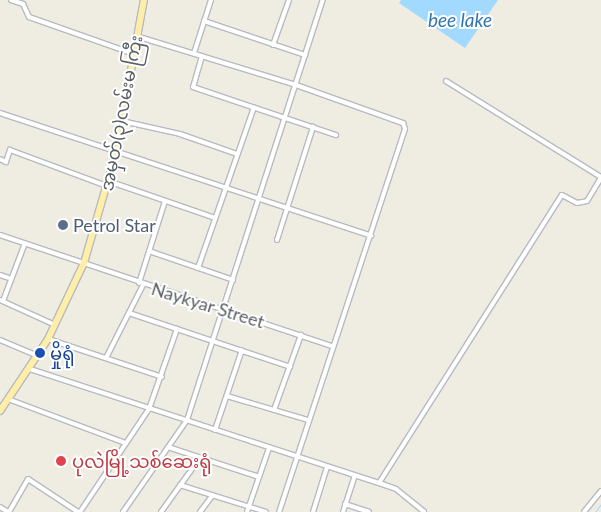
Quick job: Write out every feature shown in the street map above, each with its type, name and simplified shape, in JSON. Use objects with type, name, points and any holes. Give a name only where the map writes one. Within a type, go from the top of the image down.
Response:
[{"type":"main road","name":"အမှတ်(၃)လမ်းမ ကြီး","points":[[1,409],[30,369],[56,325],[84,263],[116,152],[144,0]]},
{"type":"street","points":[[11,0],[23,4],[29,17],[134,54]]},
{"type":"street","points":[[194,53],[211,0]]},
{"type":"street","points":[[273,44],[289,0]]},
{"type":"street","points":[[125,511],[187,420],[323,0]]},
{"type":"street","points":[[204,21],[305,55]]},
{"type":"street","points":[[136,36],[296,85],[403,123],[405,129],[371,236],[332,346],[279,512]]},
{"type":"street","points":[[202,56],[193,87],[336,135]]},
{"type":"street","points":[[379,483],[562,194],[578,203],[587,201],[601,177],[446,81]]},
{"type":"street","points":[[198,268],[254,106]]},
{"type":"street","points":[[0,113],[371,236]]},
{"type":"street","points":[[122,121],[180,134],[237,154]]},
{"type":"street","points":[[277,240],[313,127]]},
{"type":"street","points":[[0,159],[6,162],[10,150],[107,184],[215,218]]},
{"type":"street","points":[[106,358],[141,284],[165,201]]},
{"type":"street","name":"Naykyar Street","points":[[0,235],[141,284],[223,308],[332,346]]},
{"type":"street","points":[[25,243],[1,300],[56,325]]},
{"type":"street","points":[[149,251],[233,280]]},
{"type":"street","points":[[0,275],[9,278]]},
{"type":"street","points":[[128,313],[290,366]]},
{"type":"street","points":[[0,507],[8,512],[28,479],[79,512],[149,409],[162,377],[177,329]]},
{"type":"street","points":[[274,410],[301,335]]},
{"type":"street","points":[[48,338],[162,377]]},
{"type":"street","points":[[0,340],[38,356]]},
{"type":"street","points":[[215,430],[242,350]]},
{"type":"street","points":[[30,369],[396,489],[424,512]]},
{"type":"street","points":[[227,396],[308,420]]},
{"type":"street","points":[[8,399],[125,443]]},
{"type":"street","points":[[168,447],[259,477]]},
{"type":"street","points":[[247,512],[268,448]]},
{"type":"street","points":[[161,512],[200,458]]},
{"type":"street","points":[[313,512],[328,467]]},
{"type":"street","points":[[343,512],[355,476]]},
{"type":"street","points":[[180,485],[266,512]]},
{"type":"street","points":[[584,512],[601,491]]},
{"type":"street","points":[[200,512],[212,496]]},
{"type":"street","points":[[345,504],[369,512]]},
{"type":"water","name":"bee lake","points":[[401,0],[498,0],[465,48],[399,3]]},
{"type":"waterway","points":[[595,512],[601,504]]},
{"type":"place","name":"Petrol Star","points":[[63,225]]},
{"type":"place","name":"မှိုရုံ","points":[[40,353]]},
{"type":"place","name":"ပုလဲမြို့သစ်ဆေးရုံ","points":[[61,461]]}]
